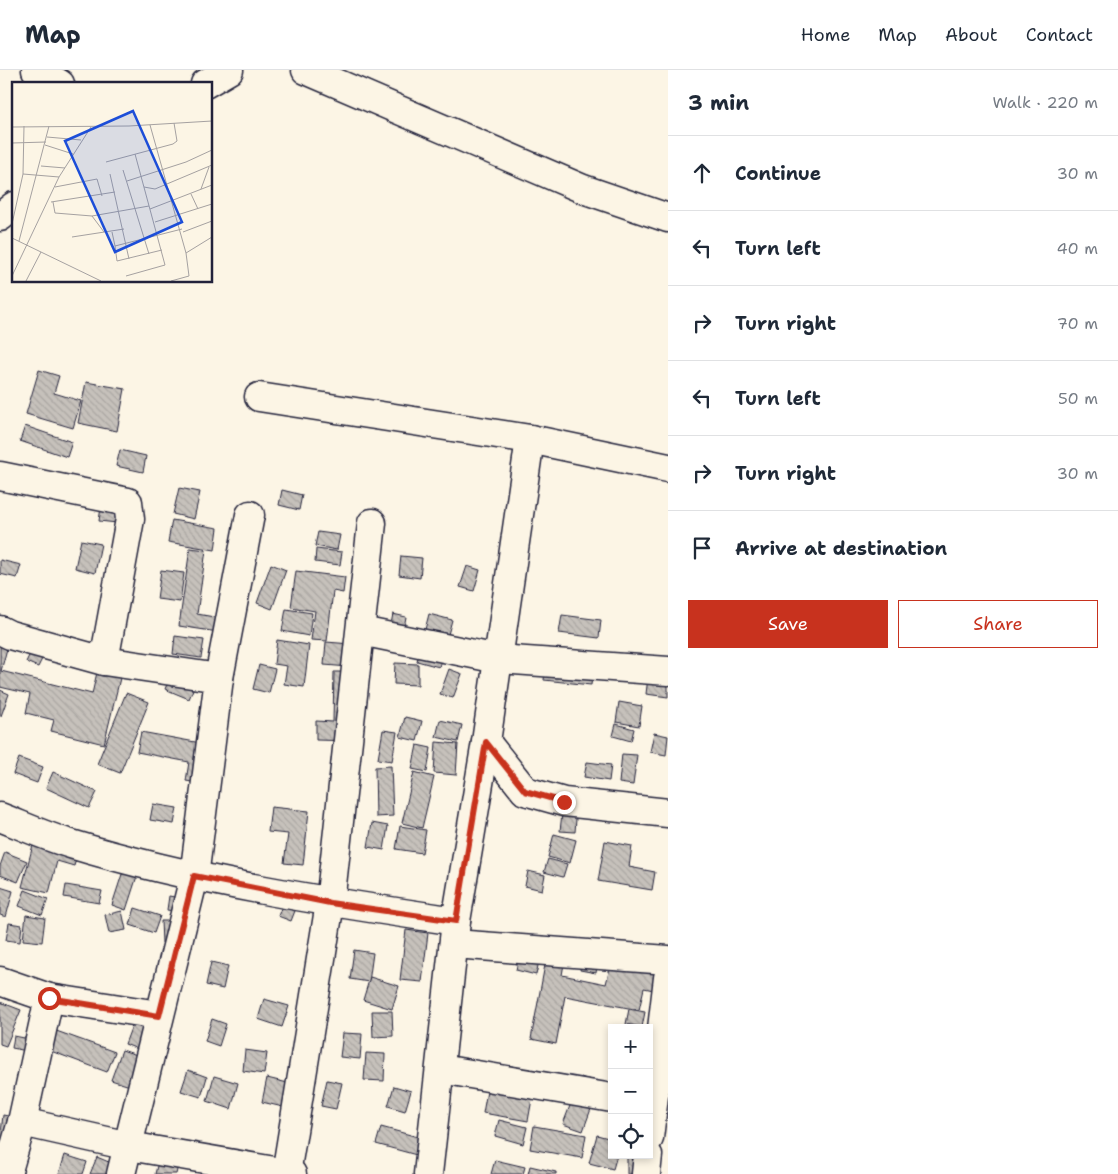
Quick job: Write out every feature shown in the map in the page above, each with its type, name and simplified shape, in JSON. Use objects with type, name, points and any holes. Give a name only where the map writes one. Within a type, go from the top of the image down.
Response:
[{"type":"street","points":[[36,70],[57,82]]},
{"type":"street","points":[[208,82],[229,70]]},
{"type":"street","points":[[306,70],[583,189],[668,218]]},
{"type":"street","points":[[0,196],[12,205]]},
{"type":"street","points":[[0,217],[12,208]]},
{"type":"street","points":[[259,397],[530,439],[668,468]]},
{"type":"street","points":[[428,1174],[455,932],[486,742],[530,439]]},
{"type":"street","points":[[0,476],[128,502],[130,519],[104,661]]},
{"type":"street","points":[[122,1174],[194,876],[219,678],[250,515]]},
{"type":"street","points":[[22,1122],[129,1146],[288,1174],[330,903],[372,523]]},
{"type":"street","points":[[0,630],[10,635],[104,661],[219,678]]},
{"type":"street","points":[[361,631],[498,659],[668,671]]},
{"type":"street","points":[[486,742],[525,791],[564,802],[668,813]]},
{"type":"street","points":[[0,817],[70,844],[194,876],[330,903],[455,932],[668,960]]},
{"type":"street","points":[[653,1120],[656,1106],[668,978]]},
{"type":"street","points":[[0,981],[49,998],[159,1016]]},
{"type":"street","points":[[7,1174],[22,1122],[49,998]]},
{"type":"street","points":[[441,1069],[608,1097]]},
{"type":"street","points":[[646,1174],[648,1159]]},
{"type":"building","points":[[39,370],[59,376],[54,393],[81,401],[73,428],[26,414]]},
{"type":"building","points":[[86,382],[125,389],[117,431],[78,423]]},
{"type":"building","points":[[25,426],[72,442],[67,457],[20,441]]},
{"type":"building","points":[[120,450],[146,456],[143,472],[116,466]]},
{"type":"building","points":[[179,488],[200,492],[194,519],[173,514]]},
{"type":"building","points":[[282,490],[302,495],[299,510],[279,505]]},
{"type":"building","points":[[102,500],[128,503],[126,524],[99,521]]},
{"type":"building","points":[[172,520],[218,528],[215,550],[168,542]]},
{"type":"building","points":[[318,532],[340,535],[337,550],[315,546]]},
{"type":"building","points":[[81,540],[101,544],[95,573],[75,568]]},
{"type":"building","points":[[190,548],[206,550],[197,614],[220,618],[218,632],[179,626]]},
{"type":"building","points":[[316,549],[342,552],[340,565],[315,562]]},
{"type":"building","points":[[401,556],[422,558],[420,578],[399,575]]},
{"type":"building","points":[[0,560],[21,565],[17,578],[0,574]]},
{"type":"building","points":[[271,564],[286,570],[272,609],[257,603]]},
{"type":"building","points":[[467,566],[480,570],[474,591],[460,587]]},
{"type":"building","points":[[161,570],[184,573],[180,602],[157,599]]},
{"type":"building","points":[[296,571],[345,577],[343,593],[333,591],[327,641],[311,640],[315,611],[291,607]]},
{"type":"building","points":[[286,609],[312,613],[309,636],[282,631]]},
{"type":"building","points":[[393,614],[406,617],[402,637],[389,634]]},
{"type":"building","points":[[429,614],[452,620],[439,667],[417,661]]},
{"type":"building","points":[[562,615],[601,620],[599,638],[559,633]]},
{"type":"building","points":[[40,633],[52,639],[38,667],[26,662]]},
{"type":"building","points":[[175,636],[204,640],[201,658],[173,654]]},
{"type":"building","points":[[277,640],[309,645],[304,687],[284,684],[287,666],[274,664]]},
{"type":"building","points":[[326,642],[364,645],[362,668],[324,665]]},
{"type":"building","points":[[0,643],[8,645],[1,671],[92,694],[98,668],[121,674],[104,744],[51,731],[54,720],[26,713],[30,694],[0,687]]},
{"type":"building","points":[[547,655],[594,661],[591,685],[544,680]]},
{"type":"building","points":[[395,663],[418,664],[418,685],[394,684]]},
{"type":"building","points":[[175,665],[199,675],[189,699],[165,689]]},
{"type":"building","points":[[259,665],[275,669],[269,693],[253,689]]},
{"type":"building","points":[[449,669],[462,674],[453,698],[440,694]]},
{"type":"building","points":[[649,669],[668,672],[668,697],[646,694]]},
{"type":"building","points":[[334,672],[357,672],[355,741],[316,740],[316,721],[333,722]]},
{"type":"building","points":[[0,690],[9,694],[1,716],[0,716]]},
{"type":"building","points":[[126,693],[149,702],[120,773],[97,764]]},
{"type":"building","points":[[619,702],[642,706],[639,726],[616,722]]},
{"type":"building","points":[[405,717],[422,721],[417,741],[400,737]]},
{"type":"building","points":[[440,720],[462,725],[458,742],[436,737]]},
{"type":"building","points":[[616,724],[634,729],[631,741],[613,736]]},
{"type":"building","points":[[383,730],[397,732],[392,761],[378,759]]},
{"type":"building","points":[[141,732],[217,746],[210,785],[186,781],[189,762],[137,752]]},
{"type":"building","points":[[654,733],[668,736],[666,755],[650,752]]},
{"type":"building","points":[[436,742],[458,744],[456,775],[434,773]]},
{"type":"building","points":[[417,745],[431,748],[427,772],[412,769]]},
{"type":"building","points":[[622,754],[637,755],[633,785],[619,783]]},
{"type":"building","points":[[19,758],[43,767],[37,783],[13,774]]},
{"type":"building","points":[[587,762],[611,765],[609,781],[584,777]]},
{"type":"building","points":[[391,766],[393,816],[376,817],[375,767]]},
{"type":"building","points":[[53,772],[97,792],[89,808],[46,788]]},
{"type":"building","points":[[414,772],[434,777],[422,828],[402,823]]},
{"type":"building","points":[[153,804],[177,808],[174,824],[150,820]]},
{"type":"building","points":[[563,805],[577,806],[575,832],[560,831]]},
{"type":"building","points":[[271,807],[309,811],[303,865],[284,863],[288,834],[268,832]]},
{"type":"building","points":[[372,823],[388,826],[384,850],[368,847]]},
{"type":"building","points":[[400,826],[426,830],[422,853],[396,849]]},
{"type":"building","points":[[554,834],[576,840],[570,863],[548,857]]},
{"type":"building","points":[[34,841],[78,852],[74,866],[57,861],[49,893],[22,887]]},
{"type":"building","points":[[605,841],[632,846],[629,867],[655,872],[652,890],[598,881]]},
{"type":"building","points":[[5,852],[27,861],[18,882],[0,875],[0,866]]},
{"type":"building","points":[[548,859],[567,864],[563,877],[544,872]]},
{"type":"building","points":[[124,868],[138,873],[126,910],[112,905]]},
{"type":"building","points":[[528,871],[545,875],[542,890],[525,886]]},
{"type":"building","points":[[66,885],[102,891],[99,903],[64,897]]},
{"type":"building","points":[[0,887],[13,891],[6,917],[0,915]]},
{"type":"building","points":[[25,890],[48,899],[42,915],[19,906]]},
{"type":"building","points":[[287,893],[300,898],[291,921],[278,916]]},
{"type":"building","points":[[169,896],[185,899],[182,912],[167,910]]},
{"type":"building","points":[[135,908],[160,916],[154,933],[130,925]]},
{"type":"building","points":[[122,911],[126,930],[109,933],[105,915]]},
{"type":"building","points":[[26,915],[45,918],[42,942],[23,940]]},
{"type":"building","points":[[161,921],[176,921],[177,942],[162,943]]},
{"type":"building","points":[[9,923],[22,925],[20,942],[6,940]]},
{"type":"building","points":[[406,930],[428,933],[422,982],[400,980]]},
{"type":"building","points":[[548,949],[566,953],[562,975],[606,984],[611,964],[668,965],[668,993],[644,988],[639,1010],[565,996],[556,1044],[531,1039]]},
{"type":"building","points":[[354,950],[373,953],[369,982],[350,979]]},
{"type":"building","points":[[583,955],[598,958],[596,973],[580,970]]},
{"type":"building","points":[[519,956],[539,961],[536,975],[516,970]]},
{"type":"building","points":[[211,962],[228,966],[223,989],[206,985]]},
{"type":"building","points":[[370,977],[399,986],[392,1009],[363,1000]]},
{"type":"building","points":[[264,999],[289,1006],[282,1027],[258,1019]]},
{"type":"building","points":[[0,1002],[21,1010],[6,1046],[0,1044]]},
{"type":"building","points":[[629,1009],[645,1012],[643,1024],[626,1024]]},
{"type":"building","points":[[372,1011],[392,1011],[393,1036],[373,1037]]},
{"type":"building","points":[[212,1019],[226,1024],[219,1046],[205,1041]]},
{"type":"building","points":[[134,1020],[154,1028],[145,1052],[125,1044]]},
{"type":"building","points":[[48,1028],[115,1052],[107,1072],[40,1047]]},
{"type":"building","points":[[343,1033],[362,1034],[360,1059],[340,1057]]},
{"type":"building","points":[[14,1036],[40,1041],[37,1053],[12,1048]]},
{"type":"building","points":[[122,1050],[140,1056],[130,1086],[111,1080]]},
{"type":"building","points":[[245,1050],[267,1053],[264,1074],[243,1071]]},
{"type":"building","points":[[366,1053],[385,1054],[384,1081],[364,1080]]},
{"type":"building","points":[[188,1070],[207,1077],[201,1097],[181,1091]]},
{"type":"building","points":[[214,1076],[238,1083],[231,1109],[207,1101]]},
{"type":"building","points":[[581,1077],[600,1084],[583,1131],[563,1124]]},
{"type":"building","points":[[267,1078],[292,1084],[287,1108],[262,1102]]},
{"type":"building","points":[[327,1080],[342,1083],[336,1109],[321,1106]]},
{"type":"building","points":[[394,1086],[411,1091],[405,1111],[388,1106]]},
{"type":"building","points":[[487,1091],[532,1099],[528,1121],[483,1113]]},
{"type":"building","points":[[3,1115],[18,1118],[11,1143],[0,1141]]},
{"type":"building","points":[[499,1120],[527,1127],[523,1144],[495,1136]]},
{"type":"building","points":[[534,1126],[586,1135],[582,1158],[530,1149]]},
{"type":"building","points":[[381,1127],[429,1140],[424,1157],[376,1144]]},
{"type":"building","points":[[597,1135],[608,1138],[608,1159],[616,1159],[613,1169],[589,1163]]},
{"type":"building","points":[[161,1150],[181,1154],[176,1174],[155,1174]]},
{"type":"building","points":[[65,1155],[87,1162],[83,1174],[59,1174]]},
{"type":"building","points":[[97,1157],[118,1166],[115,1174],[90,1174]]},
{"type":"building","points":[[627,1159],[648,1159],[647,1174],[627,1174]]},
{"type":"building","points":[[495,1160],[525,1167],[523,1174],[491,1174]]},
{"type":"building","points":[[530,1166],[556,1172],[556,1174],[528,1174]]},
{"type":"route","points":[[49,998],[159,1016],[194,876],[330,903],[456,921],[486,742],[525,791],[564,802]]}]
